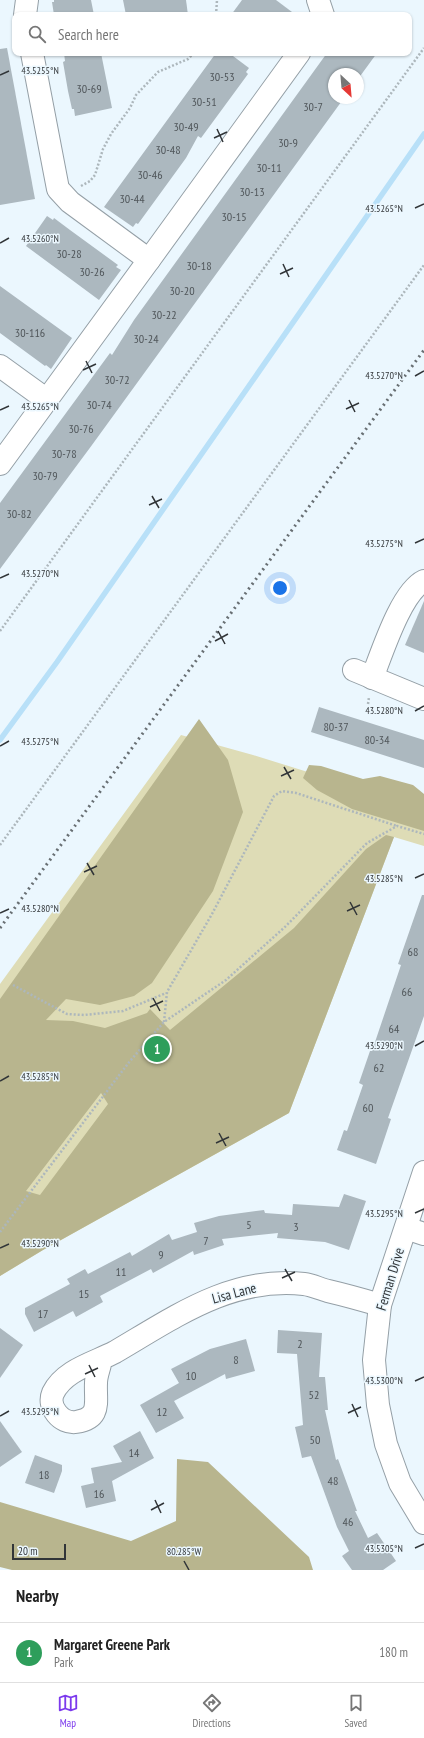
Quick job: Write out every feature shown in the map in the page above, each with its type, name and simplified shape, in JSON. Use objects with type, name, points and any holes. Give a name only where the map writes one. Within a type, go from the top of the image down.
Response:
[{"type":"street","points":[[25,12],[27,0]]},
{"type":"street","points":[[318,0],[323,12]]},
{"type":"street","points":[[33,56],[58,189],[70,202],[149,260]]},
{"type":"street","points":[[0,464],[297,56]]},
{"type":"street","points":[[0,366],[46,400]]},
{"type":"street","points":[[424,581],[417,585],[404,602],[363,674],[424,699]]},
{"type":"street","name":"Ferman Drive","points":[[424,1172],[415,1231],[380,1305],[374,1360],[378,1405],[386,1444],[400,1483],[424,1523]]},
{"type":"street","name":"Lisa Lane","points":[[101,1359],[193,1306],[217,1295],[244,1287],[272,1284],[305,1284],[380,1305]]},
{"type":"path","points":[[216,12],[217,0]]},
{"type":"path","points":[[0,631],[424,48]]},
{"type":"path","points":[[62,195],[90,181],[95,175],[103,150],[111,134],[130,108],[136,95],[158,72],[188,59],[191,56]]},
{"type":"path","points":[[0,845],[424,265]]},
{"type":"path","points":[[164,1022],[167,992],[212,914],[274,796],[282,791],[296,793],[424,834]]},
{"type":"path","points":[[0,1232],[130,1061],[164,1022],[226,980],[286,926],[367,843],[397,826]]},
{"type":"path","points":[[13,985],[67,1014],[84,1015],[102,1015],[123,1011],[167,992]]},
{"type":"shaded area","points":[[199,719],[228,760],[243,812],[213,891],[152,983],[134,996],[100,1005],[66,999],[46,1020],[73,1021],[105,1028],[147,1013],[150,1009],[170,1030],[294,928],[366,849],[386,835],[394,837],[289,1113],[43,1250],[0,1276],[0,999]],"holes":[[[101,1093],[108,1104],[40,1195],[26,1191]]]},
{"type":"shaded area","points":[[181,735],[253,755],[424,808],[424,846],[394,837],[289,1113],[43,1250],[0,1276],[0,984]]},
{"type":"shaded area","points":[[309,765],[321,766],[363,779],[380,776],[413,785],[424,794],[424,831],[352,809],[317,790],[303,778]]},
{"type":"shaded area","points":[[177,1459],[208,1462],[309,1557],[313,1570],[12,1570],[0,1567],[0,1502],[131,1541],[176,1521]]},
{"type":"building","points":[[54,0],[91,0],[93,12],[54,12],[52,2],[54,2]]},
{"type":"building","points":[[123,0],[186,0],[188,12],[125,12]]},
{"type":"building","points":[[242,0],[276,0],[292,12],[233,12]]},
{"type":"building","points":[[7,48],[35,199],[0,205],[0,49]]},
{"type":"building","points":[[64,56],[102,56],[112,108],[75,116],[68,91],[63,62],[65,61]]},
{"type":"building","points":[[214,56],[233,56],[249,68],[246,72],[248,74],[201,138],[198,136],[186,158],[138,224],[136,223],[133,227],[104,207]]},
{"type":"building","points":[[325,56],[375,56],[364,71],[364,68],[328,68],[328,104],[340,104],[0,569],[0,503],[110,353],[112,355],[134,320]]},
{"type":"building","points":[[47,216],[53,220],[54,218],[118,265],[116,267],[121,270],[99,300],[26,246]]},
{"type":"building","points":[[0,286],[72,338],[51,369],[0,333]]},
{"type":"building","points":[[424,601],[424,653],[405,645]]},
{"type":"building","points":[[319,707],[424,740],[424,768],[311,732]]},
{"type":"building","points":[[422,895],[424,895],[424,1016],[388,1118],[391,1119],[376,1164],[337,1150],[344,1130],[347,1131],[363,1085],[359,1083],[370,1051],[372,1051],[401,965],[398,964]]},
{"type":"building","points":[[344,1194],[366,1201],[349,1250],[325,1242],[277,1238],[278,1233],[222,1239],[224,1245],[194,1255],[193,1251],[153,1273],[151,1269],[100,1296],[103,1302],[76,1317],[73,1311],[34,1332],[25,1314],[25,1308],[70,1284],[67,1279],[85,1269],[88,1274],[130,1252],[132,1256],[169,1234],[172,1240],[197,1232],[194,1223],[219,1216],[264,1210],[265,1213],[292,1215],[293,1204],[339,1207]]},
{"type":"building","points":[[0,1328],[23,1345],[0,1378]]},
{"type":"building","points":[[278,1330],[322,1333],[319,1377],[325,1377],[328,1410],[325,1410],[336,1460],[338,1459],[357,1511],[355,1511],[368,1538],[377,1533],[396,1561],[383,1570],[352,1570],[342,1556],[349,1551],[337,1527],[311,1456],[302,1458],[295,1427],[303,1425],[297,1354],[277,1353]]},
{"type":"building","points":[[246,1339],[255,1371],[226,1379],[225,1374],[174,1401],[184,1418],[156,1433],[140,1405],[179,1383],[171,1369],[210,1349]]},
{"type":"building","points":[[0,1421],[22,1452],[0,1467]]},
{"type":"building","points":[[140,1431],[154,1458],[112,1481],[116,1501],[86,1508],[81,1486],[94,1483],[91,1468],[122,1462],[113,1446]]},
{"type":"building","points":[[35,1455],[62,1465],[62,1471],[54,1493],[25,1483]]},
{"type":"waterway","points":[[0,740],[57,662],[424,134]]},
{"type":"railway","points":[[0,928],[424,350]]},
{"type":"place","name":"Margaret Greene Park","points":[[157,1049]]}]
